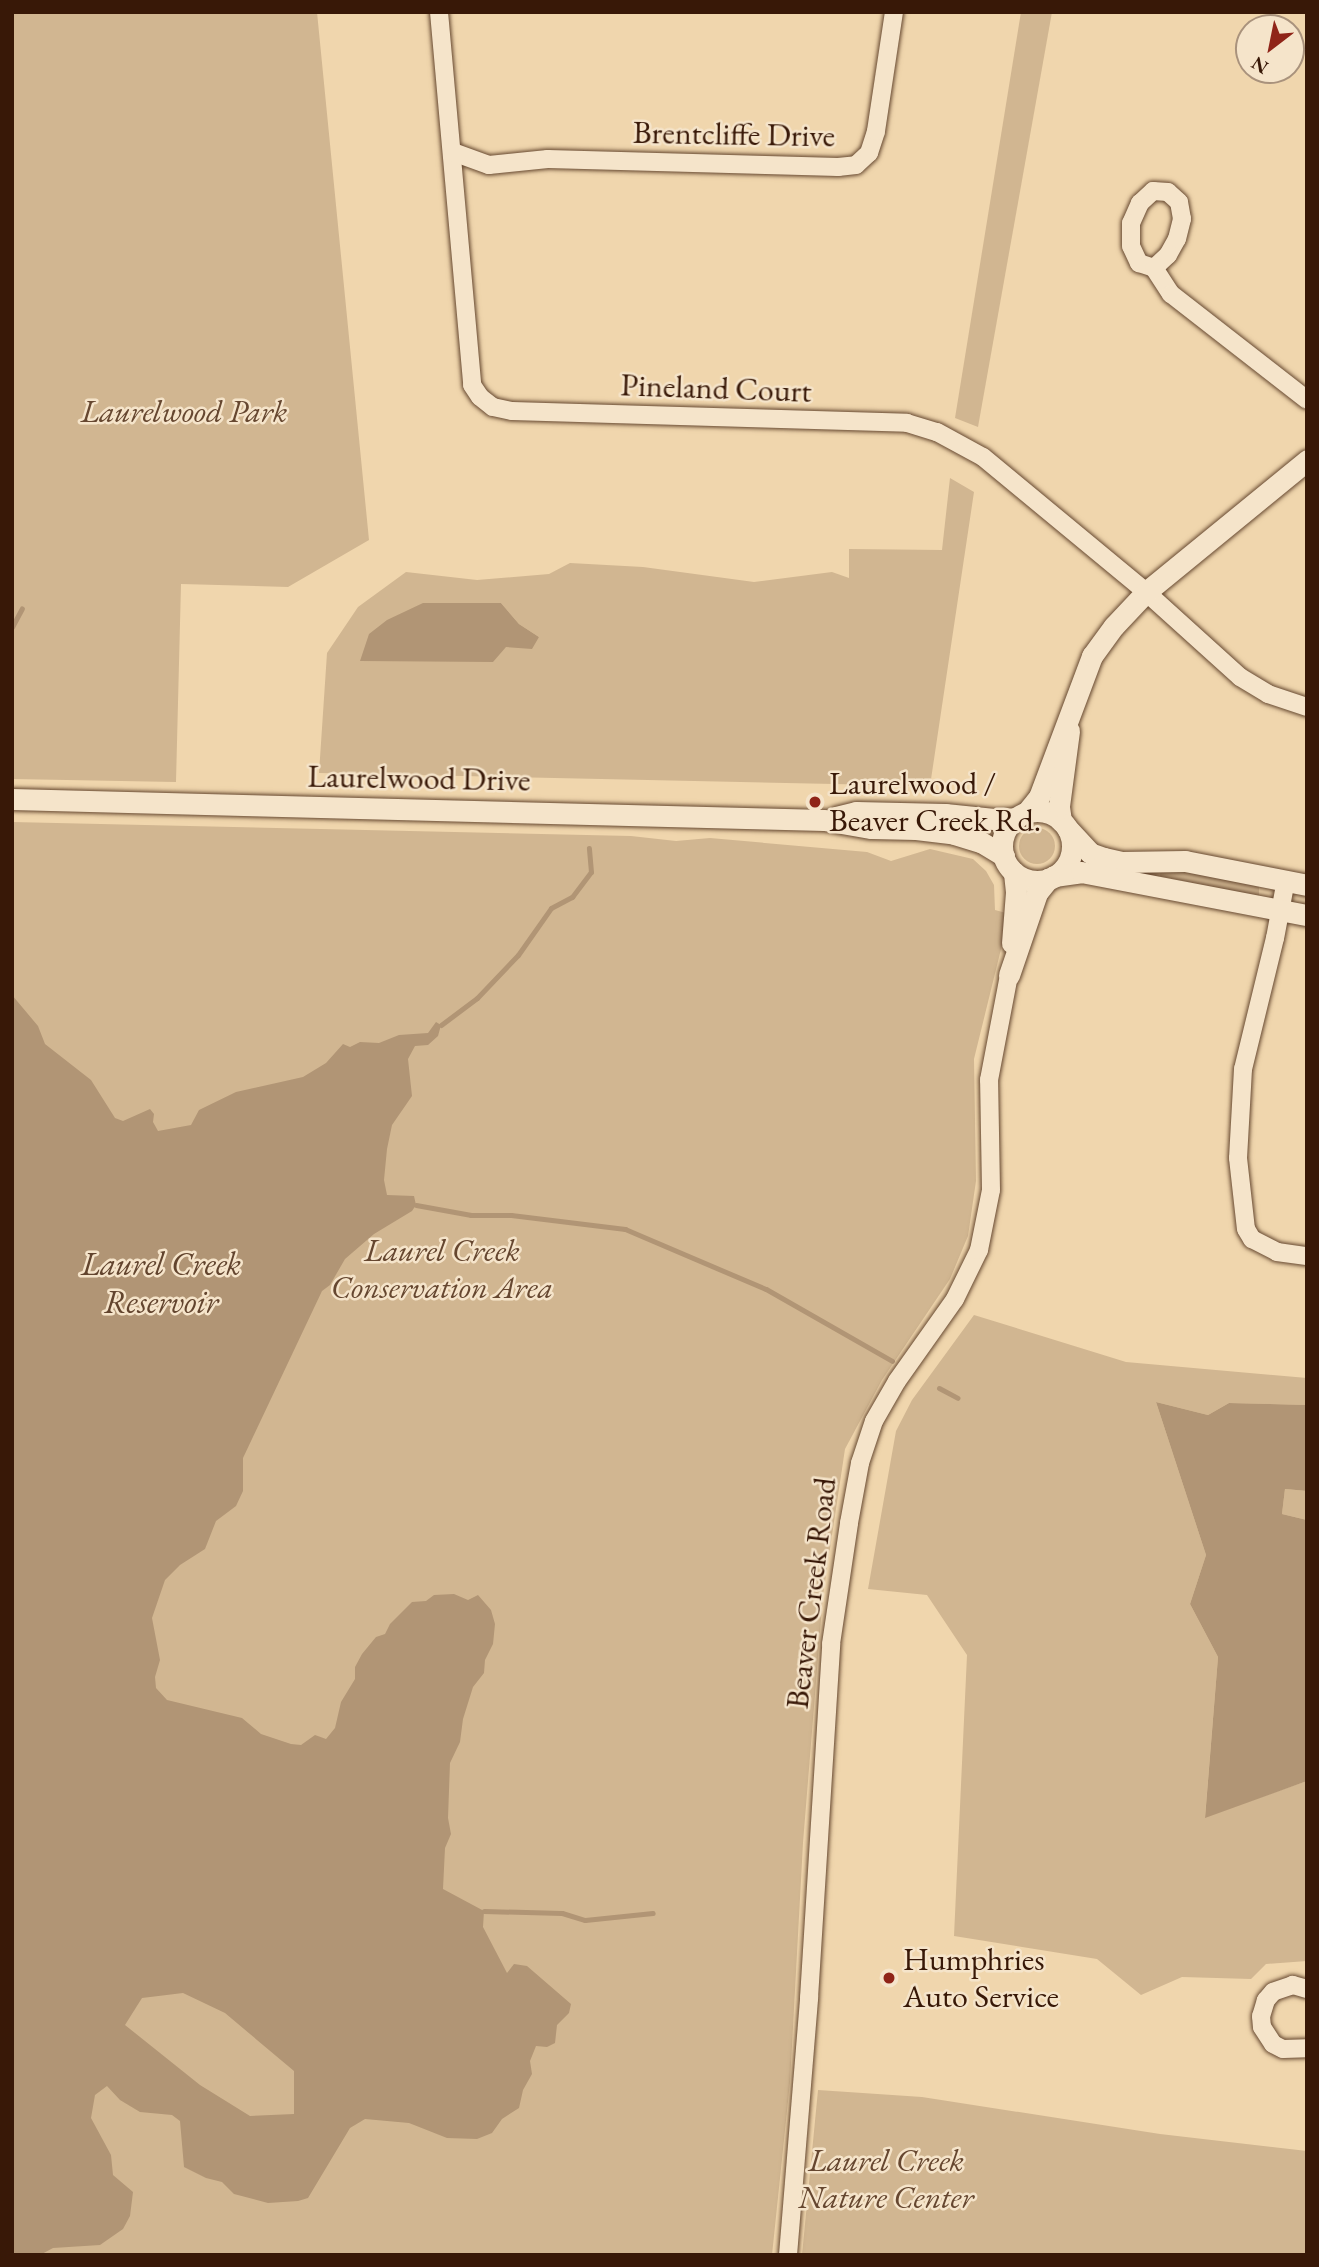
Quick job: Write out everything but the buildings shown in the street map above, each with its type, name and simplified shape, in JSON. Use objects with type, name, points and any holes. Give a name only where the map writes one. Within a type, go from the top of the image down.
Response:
[{"type":"street","name":"Pineland Court","points":[[439,12],[472,385],[480,397],[493,407],[512,411],[907,423],[937,432],[984,457],[1146,593],[1240,677],[1268,694],[1307,707]]},
{"type":"street","name":"Brentcliffe Drive","points":[[453,152],[489,165],[548,159],[838,167],[856,165],[869,153],[876,131],[894,12]]},
{"type":"street","points":[[1154,268],[1171,294],[1307,400]]},
{"type":"street","points":[[1307,460],[1146,593],[1114,626],[1092,656],[1070,722],[1056,749],[1039,797],[1004,835],[1009,864],[1031,880],[1081,872],[1307,915]]},
{"type":"street","points":[[1052,877],[1069,860],[1072,850],[1059,806],[1068,758],[1070,722]]},
{"type":"street","name":"Laurelwood Drive","points":[[12,799],[824,820],[871,828],[916,829],[954,834],[981,842],[1009,864]]},
{"type":"street","name":"Laurelwood Drive","points":[[824,820],[856,812],[945,814],[994,820],[1021,815]]},
{"type":"street","points":[[1021,815],[1045,812],[1064,824],[1090,853],[1112,860],[1185,861],[1296,883],[1280,910],[1243,1069],[1238,1158],[1246,1228],[1252,1239],[1277,1252],[1307,1256]]},
{"type":"street","name":"Beaver Creek Road","points":[[788,2255],[809,1998],[831,1644],[849,1523],[860,1464],[874,1421],[897,1381],[956,1299],[979,1250],[991,1190],[989,1080],[1009,975],[1016,892],[1009,864]]},
{"type":"street","name":"Beaver Creek Road","points":[[1009,975],[1037,893],[1052,877]]},
{"type":"street","points":[[1307,1989],[1293,1985],[1273,1992],[1266,2000],[1261,2015],[1262,2027],[1273,2044],[1283,2049],[1307,2048]]},
{"type":"green space","name":"Laurelwood Park","points":[[12,12],[317,12],[369,540],[288,587],[181,584],[176,782],[12,779]]},
{"type":"green space","points":[[1021,12],[1052,12],[978,427],[955,418]]},
{"type":"green space","points":[[950,478],[974,492],[930,786],[319,773],[327,653],[358,607],[406,572],[477,580],[549,574],[570,563],[643,567],[754,582],[832,572],[849,578],[849,549],[942,550]],"holes":[[[501,603],[519,624],[539,637],[506,647]]]},
{"type":"green space","name":"Laurel Creek Conservation Area","points":[[12,822],[631,836],[676,841],[710,838],[867,852],[891,861],[930,849],[973,859],[986,871],[994,885],[995,910],[1006,913],[1002,945],[974,1059],[976,1181],[968,1236],[950,1279],[882,1380],[845,1449],[823,1595],[803,1843],[790,2082],[772,2255],[12,2255]]},
{"type":"green space","points":[[1037,828],[1050,833],[1055,846],[1050,859],[1037,864],[1024,859],[1019,846],[1024,833]]},
{"type":"green space","points":[[1161,868],[1259,885],[1259,897],[1160,876]]},
{"type":"green space","points":[[974,1315],[1126,1362],[1307,1378],[1307,1405],[1229,1403],[1208,1415],[1156,1402],[1206,1555],[1190,1604],[1218,1657],[1205,1817],[1307,1781],[1307,1961],[1266,1964],[1251,1979],[1182,1977],[1141,1995],[1097,1959],[954,1936],[967,1655],[927,1595],[868,1589],[896,1431],[912,1400]]},
{"type":"green space","points":[[1285,1489],[1307,1491],[1307,1520],[1282,1514]]},
{"type":"green space","name":"Laurel Creek Nature Center","points":[[818,2090],[922,2097],[1160,2134],[1307,2151],[1307,2255],[802,2255]]},
{"type":"water","points":[[423,603],[501,603],[519,624],[539,637],[532,649],[506,647],[493,662],[360,661],[369,634],[387,620]]},
{"type":"water","name":"Laurel Creek Reservoir","points":[[12,995],[38,1026],[45,1044],[91,1080],[115,1118],[123,1121],[150,1109],[158,1131],[191,1125],[199,1110],[236,1092],[303,1077],[326,1063],[343,1044],[350,1047],[360,1042],[379,1043],[399,1035],[428,1033],[436,1022],[441,1025],[438,1036],[428,1045],[415,1046],[408,1059],[412,1096],[392,1125],[387,1149],[384,1180],[387,1195],[414,1196],[416,1205],[412,1211],[374,1234],[345,1259],[330,1285],[322,1291],[243,1458],[243,1491],[236,1506],[216,1521],[205,1549],[180,1565],[165,1580],[152,1618],[160,1660],[155,1677],[156,1688],[167,1700],[242,1718],[261,1734],[291,1744],[301,1745],[315,1735],[326,1739],[335,1728],[341,1702],[355,1679],[355,1667],[362,1654],[376,1637],[385,1634],[390,1624],[412,1602],[426,1601],[434,1595],[454,1594],[468,1600],[478,1595],[491,1610],[495,1624],[493,1644],[485,1660],[484,1673],[473,1687],[463,1719],[460,1742],[450,1763],[448,1818],[451,1834],[445,1848],[443,1889],[484,1911],[483,1927],[507,1973],[514,1964],[527,1966],[571,2004],[569,2013],[557,2025],[555,2043],[547,2047],[536,2046],[530,2061],[532,2074],[523,2090],[519,2108],[502,2119],[492,2133],[477,2139],[447,2138],[409,2123],[365,2119],[350,2128],[308,2198],[298,2201],[268,2203],[234,2194],[222,2182],[206,2178],[184,2167],[180,2121],[172,2115],[140,2112],[120,2100],[107,2086],[95,2095],[91,2118],[111,2155],[113,2175],[133,2192],[130,2216],[123,2229],[100,2245],[53,2248],[40,2255],[12,2255]],"holes":[[[183,1993],[225,2013],[294,2071],[294,2114],[250,2116],[200,2085],[125,2025],[142,1998]]]},
{"type":"water","points":[[1156,1402],[1208,1415],[1229,1403],[1307,1405],[1307,1491],[1285,1489],[1282,1514],[1307,1520],[1307,1781],[1205,1818],[1218,1657],[1190,1604],[1206,1555]]},
{"type":"waterway","points":[[12,627],[22,608]]},
{"type":"waterway","points":[[441,1025],[477,998],[518,955],[551,908],[572,897],[591,872],[589,848]]},
{"type":"waterway","points":[[416,1205],[471,1215],[511,1215],[625,1229],[766,1289],[892,1361]]},
{"type":"waterway","points":[[939,1388],[958,1398]]},
{"type":"waterway","points":[[484,1911],[562,1913],[585,1920],[653,1913]]},
{"type":"place","name":"Laurelwood / Beaver Creek Rd.","points":[[815,802]]},
{"type":"place","name":"Humphries Auto Service","points":[[889,1978]]}]
